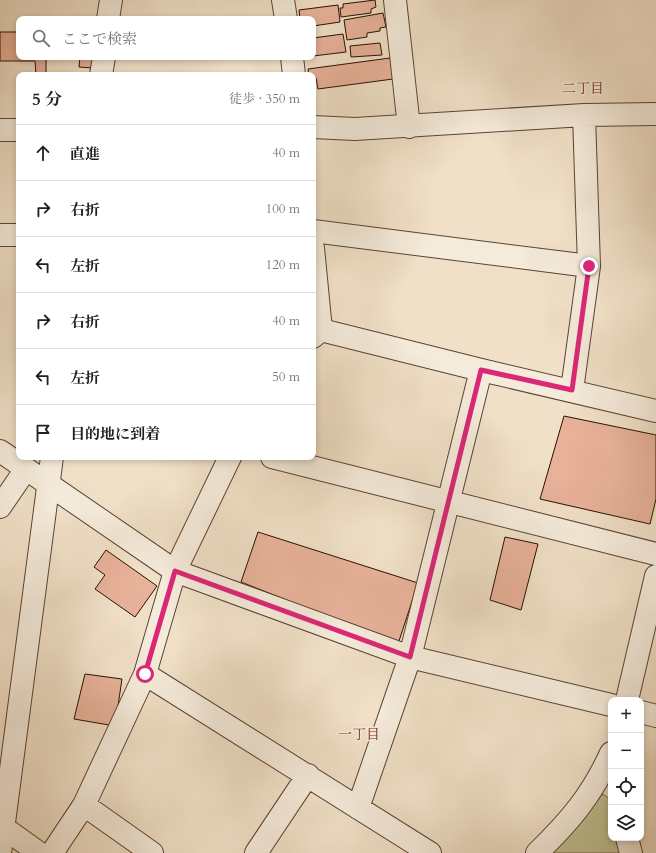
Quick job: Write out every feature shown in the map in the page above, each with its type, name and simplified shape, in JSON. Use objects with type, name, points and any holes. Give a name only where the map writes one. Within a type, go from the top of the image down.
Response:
[{"type":"street","points":[[108,16],[111,0]]},
{"type":"street","points":[[284,0],[286,16]]},
{"type":"street","points":[[395,0],[410,127]]},
{"type":"street","points":[[102,72],[104,60]]},
{"type":"street","points":[[292,60],[294,72]]},
{"type":"street","points":[[316,127],[356,130],[584,116],[656,114]]},
{"type":"street","points":[[572,390],[589,266],[584,116]]},
{"type":"street","points":[[0,130],[16,130]]},
{"type":"street","points":[[316,231],[589,266]]},
{"type":"street","points":[[0,235],[16,235]]},
{"type":"street","points":[[316,332],[656,410]]},
{"type":"street","points":[[358,808],[410,657],[481,370]]},
{"type":"street","points":[[0,451],[175,571],[410,657],[608,704]]},
{"type":"street","points":[[0,853],[2,826],[52,460]]},
{"type":"street","points":[[52,853],[84,806],[145,674],[175,571],[229,460]]},
{"type":"street","points":[[284,460],[656,554]]},
{"type":"street","points":[[0,507],[26,469]]},
{"type":"street","points":[[628,697],[656,576]]},
{"type":"street","points":[[145,674],[430,853]]},
{"type":"street","points":[[644,713],[656,716]]},
{"type":"street","points":[[537,853],[589,795],[605,784],[608,768]]},
{"type":"street","points":[[256,853],[308,775]]},
{"type":"street","points":[[84,806],[152,853]]},
{"type":"street","points":[[2,826],[39,853]]},
{"type":"street","points":[[628,841],[631,853]]},
{"type":"green space","points":[[603,794],[608,798],[608,841],[621,841],[623,853],[545,853]]},
{"type":"building","points":[[375,0],[376,7],[371,9],[371,13],[341,17],[340,8],[343,8],[343,4]]},
{"type":"building","points":[[338,5],[340,22],[316,26],[316,16],[300,16],[299,10]]},
{"type":"building","points":[[383,13],[386,27],[380,28],[380,31],[367,33],[367,37],[347,40],[344,20]]},
{"type":"building","points":[[0,32],[16,32],[16,60],[46,60],[46,72],[36,72],[35,61],[0,61]]},
{"type":"building","points":[[343,34],[346,52],[316,56],[316,38]]},
{"type":"building","points":[[380,43],[382,55],[351,57],[350,46]]},
{"type":"building","points":[[390,58],[393,79],[318,89],[316,72],[308,72],[308,69]]},
{"type":"building","points":[[80,60],[93,60],[93,68],[79,67]]},
{"type":"building","points":[[564,416],[656,435],[656,499],[650,524],[540,499]]},
{"type":"building","points":[[258,532],[418,583],[398,644],[241,582]]},
{"type":"building","points":[[505,537],[538,544],[521,610],[490,600]]},
{"type":"building","points":[[106,550],[157,586],[135,617],[95,589],[105,575],[94,567]]},
{"type":"building","points":[[85,674],[122,679],[115,726],[74,719]]},
{"type":"district","name":"二丁目","points":[[583,88]]},
{"type":"district","name":"一丁目","points":[[359,734]]},
{"type":"route","points":[[145,674],[175,571],[410,657],[481,370],[572,390],[589,266]]}]
